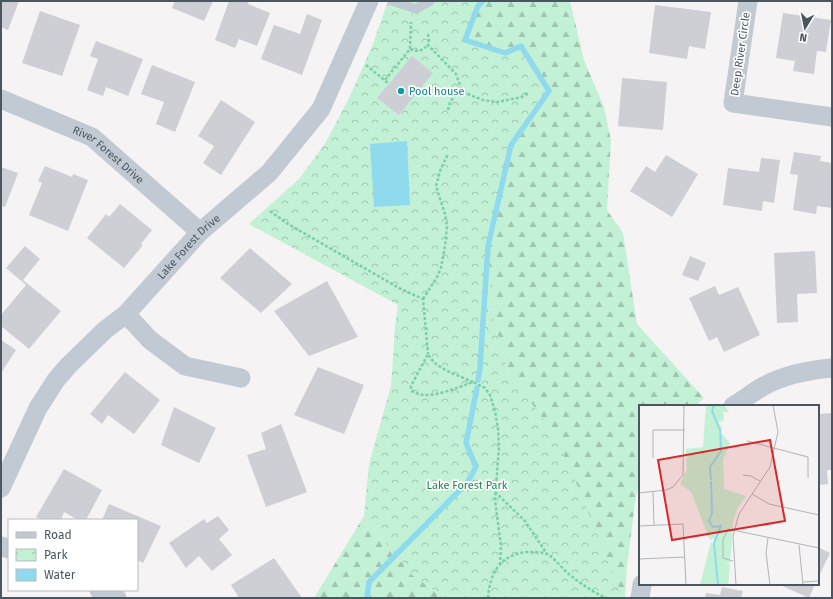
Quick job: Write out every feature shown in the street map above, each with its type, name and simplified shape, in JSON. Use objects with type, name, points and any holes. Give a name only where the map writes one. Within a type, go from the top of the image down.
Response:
[{"type":"street","name":"Lake Forest Drive","points":[[1,488],[38,408],[56,380],[104,330],[126,314],[200,232],[269,173],[321,108],[369,1]]},
{"type":"street","name":"Deep River Circle","points":[[748,1],[733,103],[832,117]]},
{"type":"street","name":"River Forest Drive","points":[[1,99],[92,137],[200,232]]},
{"type":"street","points":[[126,314],[150,340],[185,366],[241,378]]},
{"type":"street","points":[[734,405],[763,386],[787,377],[832,368]]},
{"type":"street","points":[[640,598],[642,585]]},
{"type":"street","points":[[101,591],[117,598]]},
{"type":"lane","points":[[392,1],[416,9],[430,1]]},
{"type":"path","points":[[385,80],[410,48],[411,20]]},
{"type":"path","points":[[410,48],[418,51],[423,50],[428,45],[428,34]]},
{"type":"path","points":[[428,45],[456,74],[461,88],[470,95],[483,100],[497,102],[522,97],[529,92]]},
{"type":"path","points":[[366,65],[389,84]]},
{"type":"path","points":[[448,110],[450,102],[461,88]]},
{"type":"path","points":[[448,154],[440,168],[436,186],[445,214],[445,246],[441,268],[423,299],[428,354],[431,360],[440,366],[484,388],[490,395],[495,411],[500,447],[494,500],[501,546],[500,565]]},
{"type":"path","points":[[270,211],[308,236],[399,288],[423,299]]},
{"type":"path","points":[[428,354],[411,386],[411,390],[414,393],[438,393],[473,382]]},
{"type":"path","points":[[495,492],[525,521],[548,554],[569,575],[606,598]]},
{"type":"path","points":[[488,598],[492,576],[500,565],[509,557],[516,554],[537,552],[548,554]]},
{"type":"green space","name":"Lake Forest Park","points":[[388,1],[483,1],[478,6],[465,40],[505,53],[521,46],[549,91],[511,145],[488,246],[493,317],[508,372],[547,424],[571,470],[623,598],[445,598],[411,574],[364,516],[369,464],[391,386],[398,305],[249,224],[300,178],[326,142],[349,98],[373,44]]},
{"type":"green space","points":[[474,1],[570,1],[584,60],[604,107],[611,140],[607,210],[623,233],[637,324],[704,398],[697,405],[639,405],[639,488],[636,495],[627,567],[625,598],[623,598],[508,372],[493,317],[459,46]]},
{"type":"green space","points":[[364,516],[411,574],[445,598],[314,598]]},
{"type":"water","points":[[407,141],[410,205],[374,207],[370,144]]},
{"type":"building","points":[[1,1],[19,1],[8,30],[1,27]]},
{"type":"building","points":[[175,1],[213,1],[204,21],[172,8]]},
{"type":"building","points":[[229,1],[249,1],[248,4],[270,13],[257,46],[239,39],[235,48],[215,40]]},
{"type":"building","points":[[655,5],[711,12],[705,49],[689,46],[687,59],[649,53]]},
{"type":"building","points":[[40,11],[80,25],[62,76],[22,63]]},
{"type":"building","points":[[783,13],[831,20],[826,52],[817,51],[814,74],[793,71],[795,61],[776,58]]},
{"type":"building","points":[[307,14],[322,20],[302,75],[261,59],[274,25],[300,34]]},
{"type":"building","points":[[96,41],[143,59],[128,96],[106,87],[103,96],[87,90],[98,59],[90,56]]},
{"type":"building","name":"Pool house","points":[[412,56],[433,73],[399,115],[377,98]]},
{"type":"building","points":[[152,65],[195,82],[175,132],[156,124],[164,102],[141,94]]},
{"type":"building","points":[[622,78],[667,82],[663,130],[618,126]]},
{"type":"building","points":[[221,100],[255,122],[221,175],[203,163],[214,146],[198,136]]},
{"type":"building","points":[[794,152],[821,156],[820,161],[832,163],[832,208],[817,206],[816,214],[793,210],[798,175],[790,174]]},
{"type":"building","points":[[666,155],[698,174],[672,217],[630,191],[646,166],[655,172]]},
{"type":"building","points":[[761,158],[780,160],[774,203],[763,201],[762,211],[723,205],[728,168],[759,172]]},
{"type":"building","points":[[45,166],[72,177],[73,174],[88,180],[68,231],[29,215],[42,183],[38,181]]},
{"type":"building","points":[[1,167],[18,173],[5,207],[1,206]]},
{"type":"building","points":[[120,204],[152,230],[141,244],[143,245],[124,268],[87,238],[106,214],[109,217]]},
{"type":"building","points":[[25,246],[40,259],[23,280],[61,311],[29,349],[1,326],[1,315],[26,285],[6,268]]},
{"type":"building","points":[[250,248],[292,284],[261,313],[220,278]]},
{"type":"building","points":[[815,251],[817,293],[797,294],[798,322],[777,323],[774,253]]},
{"type":"building","points":[[690,256],[706,263],[698,281],[682,275]]},
{"type":"building","points":[[327,281],[358,337],[309,356],[274,311]]},
{"type":"building","points":[[715,286],[719,295],[738,287],[760,335],[724,352],[717,337],[709,341],[689,298]]},
{"type":"building","points":[[1,340],[16,350],[1,373]]},
{"type":"building","points":[[318,367],[364,385],[344,434],[294,415]]},
{"type":"building","points":[[125,372],[160,400],[134,434],[108,415],[102,424],[90,414]]},
{"type":"building","points":[[174,407],[216,428],[199,463],[161,445]]},
{"type":"building","points":[[831,413],[832,470],[827,470],[828,484],[819,485],[819,414]]},
{"type":"building","points":[[281,424],[307,492],[266,507],[247,455],[266,449],[261,433]]},
{"type":"building","points":[[64,469],[102,490],[87,519],[76,519],[64,512],[61,519],[40,519],[36,517]]},
{"type":"building","points":[[109,504],[161,526],[143,563],[138,560],[138,519],[102,519]]},
{"type":"building","points":[[218,516],[229,530],[219,539],[232,555],[212,571],[199,556],[186,568],[169,543],[204,519],[207,523]]},
{"type":"building","points":[[819,548],[830,553],[819,576]]},
{"type":"building","points":[[274,558],[302,598],[239,598],[231,585]]},
{"type":"building","points":[[780,585],[815,585],[809,598]]},
{"type":"building","points":[[722,587],[743,591],[741,598],[705,598],[706,593],[720,595]]},
{"type":"waterway","points":[[478,380],[488,246],[511,145],[549,91],[521,46],[505,53],[465,40],[478,6],[483,1]]},
{"type":"waterway","points":[[367,598],[369,582],[467,483],[476,467],[466,443],[477,388]]},
{"type":"place","name":"Pool house","points":[[401,91]]}]
